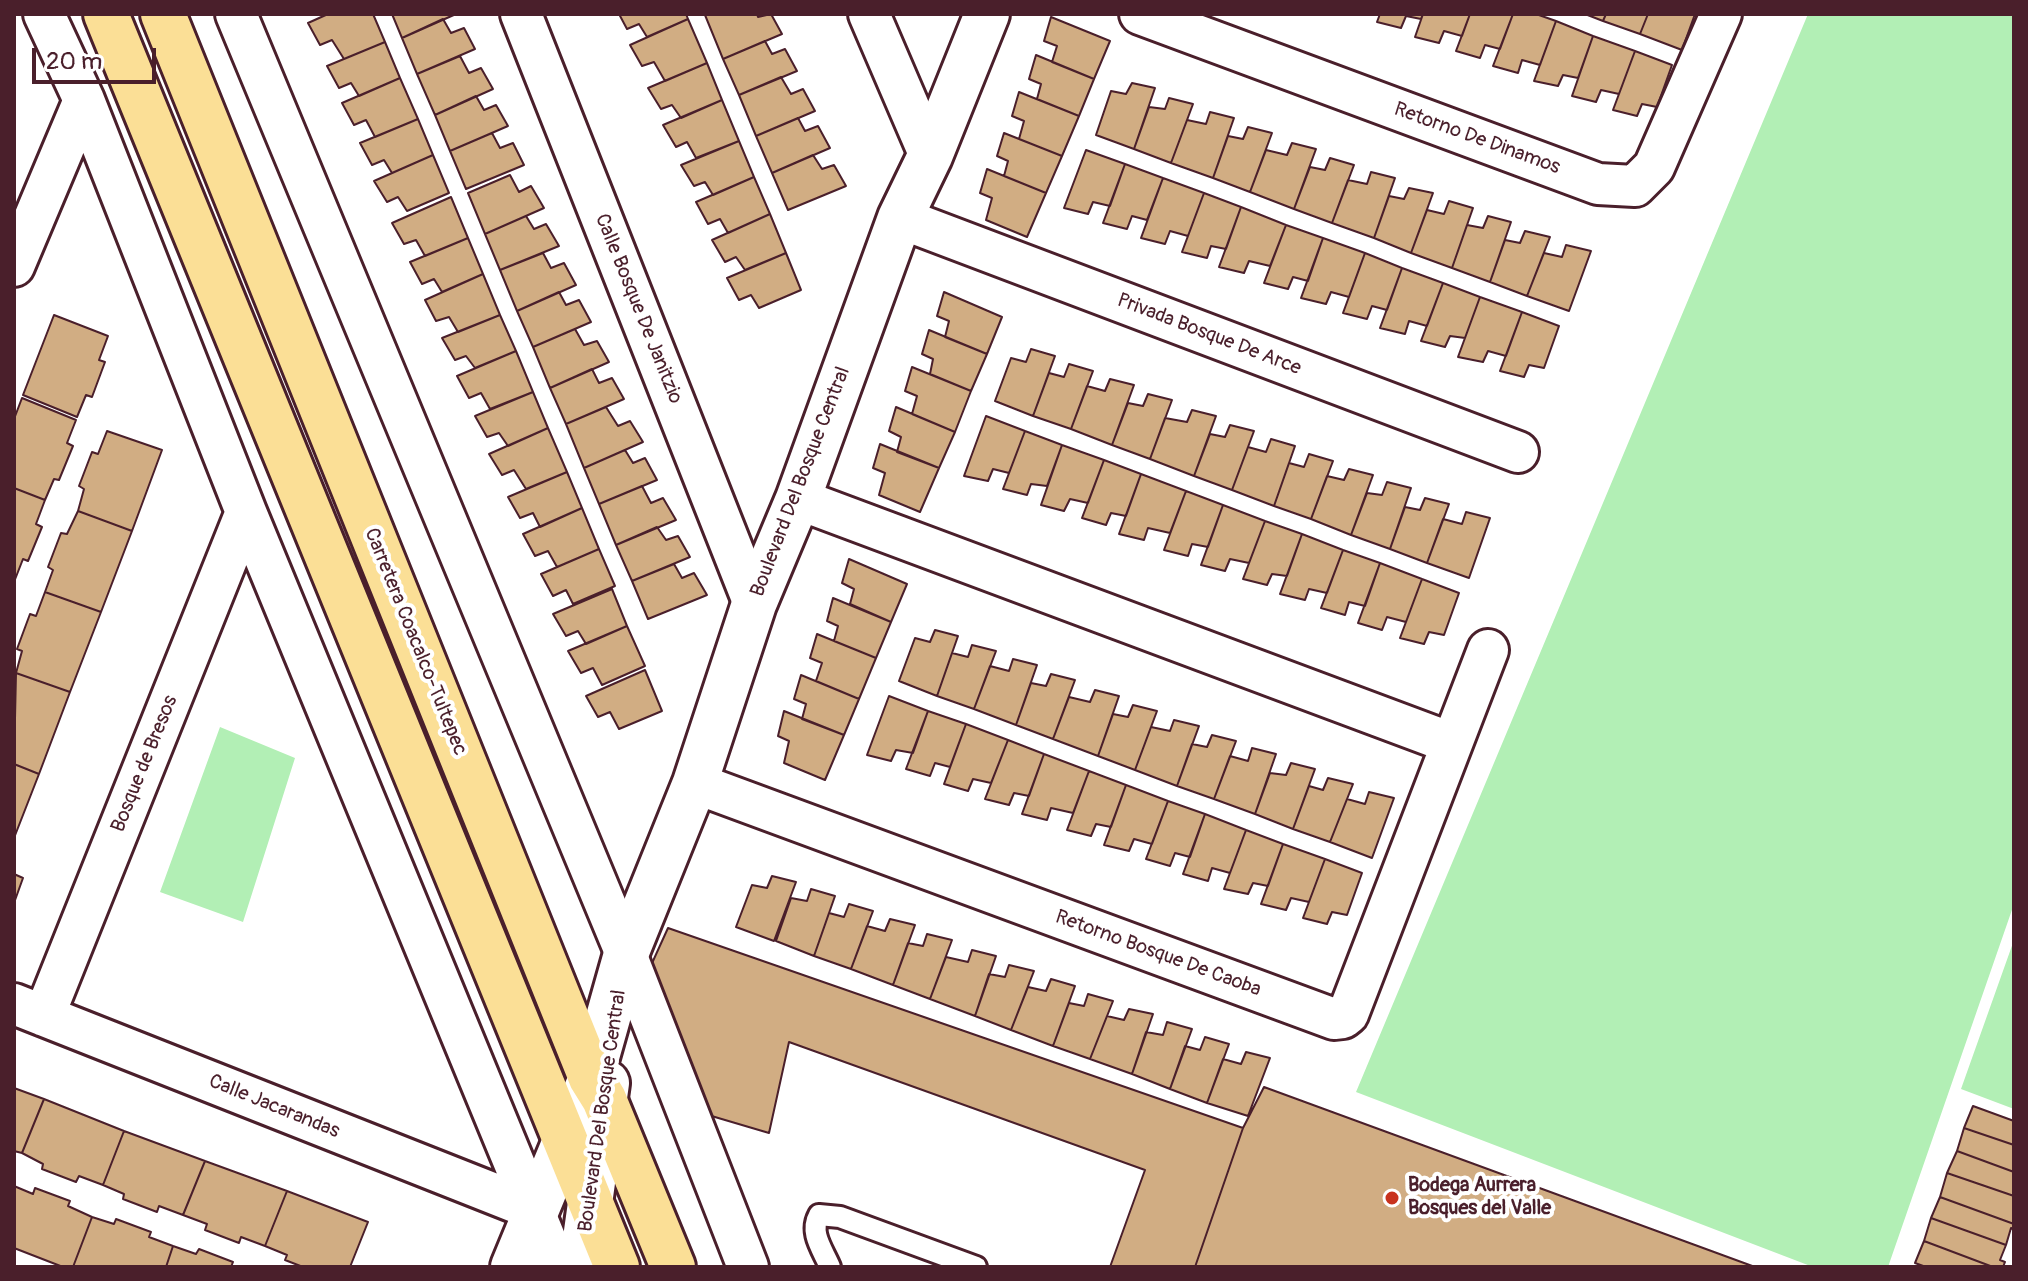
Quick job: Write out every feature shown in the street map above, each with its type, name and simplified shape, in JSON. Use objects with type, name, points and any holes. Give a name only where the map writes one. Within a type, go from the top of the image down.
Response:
[{"type":"main road","points":[[106,14],[617,1267]]},
{"type":"main road","name":"Carretera Coacalco-Tultepec","points":[[163,14],[673,1267]]},
{"type":"street","points":[[44,14],[84,100],[246,512],[557,1267]]},
{"type":"street","points":[[236,14],[626,954],[748,1267]]},
{"type":"street","name":"Calle Bosque De Janitzio","points":[[521,14],[754,604]]},
{"type":"street","points":[[869,14],[930,156]]},
{"type":"street","name":"Boulevard Del Bosque Central","points":[[581,1267],[590,1202],[598,1089],[626,954],[695,783],[754,604],[798,499],[900,218],[930,156],[987,14]]},
{"type":"street","name":"Retorno De Dinamos","points":[[1140,14],[1598,184],[1635,186],[1654,167],[1721,14]]},
{"type":"street","points":[[14,266],[84,100]]},
{"type":"street","name":"Privada Bosque De Arce","points":[[900,218],[1518,452]]},
{"type":"street","points":[[798,499],[1451,743]]},
{"type":"street","name":"Bosque de Bresos","points":[[29,1010],[246,512]]},
{"type":"street","name":"Retorno Bosque De Caoba","points":[[695,783],[1334,1019],[1343,1018],[1348,1014],[1488,650]]},
{"type":"street","name":"Calle Jacarandas","points":[[29,1010],[535,1210]]},
{"type":"street","name":"Boulevard Del Bosque Central","points":[[513,1267],[565,1140],[598,1089]]},
{"type":"lane","points":[[830,1267],[815,1234],[814,1224],[819,1215],[840,1217],[976,1267]]},
{"type":"green space","points":[[1808,14],[2014,14],[2014,904],[1888,1267],[1813,1267],[1356,1092]]},
{"type":"green space","points":[[220,727],[295,758],[243,922],[160,892]]},
{"type":"green space","points":[[2014,940],[2014,1109],[1961,1089]]},
{"type":"building","points":[[328,14],[373,14],[385,42],[344,59],[332,40],[320,45],[308,23]]},
{"type":"building","points":[[392,14],[456,14],[402,38]]},
{"type":"building","points":[[619,14],[686,14],[688,19],[647,37],[639,24],[627,29]]},
{"type":"building","points":[[757,14],[758,17],[771,14],[782,34],[723,59],[705,15]]},
{"type":"building","points":[[1380,14],[1423,14],[1421,19],[1406,16],[1401,28],[1377,22]]},
{"type":"building","points":[[1423,14],[1470,14],[1462,36],[1444,31],[1439,43],[1415,37]]},
{"type":"building","points":[[1470,14],[1513,14],[1500,49],[1485,45],[1480,58],[1456,51]]},
{"type":"building","points":[[1513,14],[1536,14],[1556,21],[1540,65],[1522,60],[1518,73],[1493,66]]},
{"type":"building","points":[[1585,14],[1606,14],[1603,21]]},
{"type":"building","points":[[1606,14],[1648,14],[1640,34],[1603,21]]},
{"type":"building","points":[[1648,14],[1695,14],[1682,50],[1640,34]]},
{"type":"building","points":[[1051,17],[1110,41],[1094,79],[1052,62],[1057,46],[1044,41]]},
{"type":"building","points":[[443,19],[451,33],[464,28],[475,49],[417,74],[402,38]]},
{"type":"building","points":[[688,19],[707,63],[665,81],[654,62],[642,66],[630,45]]},
{"type":"building","points":[[1556,21],[1593,36],[1578,78],[1563,75],[1558,86],[1534,81]]},
{"type":"building","points":[[1593,36],[1635,51],[1619,94],[1601,90],[1596,102],[1572,96]]},
{"type":"building","points":[[765,41],[772,54],[785,49],[797,71],[739,95],[723,59]]},
{"type":"building","points":[[385,42],[400,78],[359,96],[351,83],[339,88],[327,66]]},
{"type":"building","points":[[1635,51],[1672,65],[1657,107],[1642,104],[1637,116],[1613,110]]},
{"type":"building","points":[[1036,55],[1094,79],[1079,116],[1037,99],[1041,84],[1029,79]]},
{"type":"building","points":[[460,56],[469,73],[481,68],[493,89],[435,115],[417,74]]},
{"type":"building","points":[[707,63],[722,100],[681,118],[672,105],[661,109],[648,88]]},
{"type":"building","points":[[781,77],[791,94],[803,89],[815,111],[756,136],[739,95]]},
{"type":"building","points":[[400,78],[418,119],[375,137],[366,120],[354,125],[342,103]]},
{"type":"building","points":[[1132,83],[1155,88],[1134,149],[1096,135],[1111,91],[1126,94]]},
{"type":"building","points":[[1019,92],[1079,116],[1062,156],[1019,139],[1024,121],[1012,116]]},
{"type":"building","points":[[476,96],[484,110],[496,105],[508,126],[450,151],[435,115]]},
{"type":"building","points":[[1169,98],[1193,104],[1171,163],[1134,149],[1149,107],[1165,109]]},
{"type":"building","points":[[722,100],[739,141],[696,158],[687,142],[676,147],[663,125]]},
{"type":"building","points":[[1210,112],[1234,118],[1213,178],[1171,163],[1187,120],[1206,124]]},
{"type":"building","points":[[798,118],[805,131],[818,126],[830,148],[772,173],[756,136]]},
{"type":"building","points":[[418,119],[433,155],[392,173],[384,160],[372,165],[360,143]]},
{"type":"building","points":[[1248,127],[1272,133],[1250,192],[1213,178],[1228,136],[1243,139]]},
{"type":"building","points":[[492,133],[500,148],[513,143],[524,165],[466,189],[450,151]]},
{"type":"building","points":[[1004,133],[1062,156],[1046,193],[1004,176],[1008,161],[997,156]]},
{"type":"building","points":[[739,141],[754,177],[713,195],[705,182],[694,186],[681,165]]},
{"type":"building","points":[[1292,143],[1316,149],[1294,209],[1250,192],[1266,150],[1287,155]]},
{"type":"building","points":[[1086,150],[1125,164],[1110,206],[1093,202],[1088,214],[1064,208]]},
{"type":"building","points":[[433,155],[449,193],[407,211],[398,197],[387,202],[374,181]]},
{"type":"building","points":[[813,155],[822,169],[834,165],[846,186],[788,210],[772,173]]},
{"type":"building","points":[[1330,158],[1354,165],[1332,223],[1294,209],[1310,167],[1325,170]]},
{"type":"building","points":[[1125,164],[1163,178],[1147,220],[1132,216],[1127,229],[1103,223]]},
{"type":"building","points":[[987,169],[1046,193],[1027,237],[986,220],[992,198],[980,193]]},
{"type":"building","points":[[1371,172],[1395,178],[1374,238],[1332,223],[1348,180],[1367,184]]},
{"type":"building","points":[[510,175],[519,192],[531,186],[544,208],[485,234],[468,193]]},
{"type":"building","points":[[754,177],[770,214],[728,233],[720,219],[708,224],[696,202]]},
{"type":"building","points":[[1163,178],[1204,193],[1188,236],[1170,231],[1165,244],[1141,238]]},
{"type":"building","points":[[1409,188],[1433,193],[1411,253],[1374,238],[1389,196],[1404,199]]},
{"type":"building","points":[[1204,193],[1241,207],[1226,249],[1211,246],[1207,258],[1182,252]]},
{"type":"building","points":[[451,197],[468,238],[425,256],[416,240],[404,244],[392,223]]},
{"type":"building","points":[[1449,201],[1473,208],[1452,268],[1411,253],[1427,210],[1444,214]]},
{"type":"building","points":[[1241,207],[1286,225],[1270,266],[1249,261],[1244,273],[1219,267]]},
{"type":"building","points":[[770,214],[786,253],[745,270],[736,257],[725,262],[712,240]]},
{"type":"building","points":[[526,216],[534,229],[546,224],[559,246],[500,270],[485,234]]},
{"type":"building","points":[[1488,216],[1511,222],[1490,282],[1452,268],[1467,225],[1483,228]]},
{"type":"building","points":[[1286,225],[1323,238],[1308,281],[1293,277],[1288,289],[1264,283]]},
{"type":"building","points":[[1525,231],[1550,237],[1527,296],[1490,282],[1505,240],[1520,243]]},
{"type":"building","points":[[468,238],[483,274],[442,292],[434,279],[422,284],[410,262]]},
{"type":"building","points":[[1323,238],[1365,253],[1349,297],[1331,292],[1326,304],[1301,298]]},
{"type":"building","points":[[1566,245],[1591,251],[1569,311],[1527,296],[1544,253],[1562,257]]},
{"type":"building","points":[[543,253],[551,268],[564,263],[576,285],[517,311],[500,270]]},
{"type":"building","points":[[786,253],[801,290],[759,308],[751,295],[739,300],[727,278]]},
{"type":"building","points":[[1365,253],[1402,268],[1387,310],[1372,306],[1367,319],[1343,313]]},
{"type":"building","points":[[1402,268],[1443,283],[1427,326],[1409,321],[1405,334],[1380,328]]},
{"type":"building","points":[[483,274],[500,315],[458,332],[449,317],[436,321],[425,300]]},
{"type":"building","points":[[1443,283],[1480,297],[1465,338],[1450,336],[1445,347],[1421,341]]},
{"type":"building","points":[[559,292],[566,305],[579,300],[591,322],[533,347],[517,311]]},
{"type":"building","points":[[944,292],[1002,317],[987,354],[945,337],[949,321],[937,316]]},
{"type":"building","points":[[1480,297],[1522,312],[1506,356],[1488,351],[1483,362],[1458,357]]},
{"type":"building","points":[[1522,312],[1559,326],[1544,368],[1529,365],[1524,377],[1500,371]]},
{"type":"building","points":[[54,315],[108,336],[99,360],[105,362],[92,397],[86,395],[77,417],[23,395]]},
{"type":"building","points":[[500,315],[516,351],[475,368],[466,356],[455,360],[442,338]]},
{"type":"building","points":[[575,329],[584,345],[597,341],[609,362],[550,388],[533,347]]},
{"type":"building","points":[[929,330],[987,354],[971,391],[930,374],[933,359],[922,354]]},
{"type":"building","points":[[1031,349],[1055,356],[1033,416],[995,401],[1011,358],[1026,362]]},
{"type":"building","points":[[516,351],[533,392],[490,409],[481,393],[469,398],[457,376]]},
{"type":"building","points":[[1069,364],[1093,371],[1071,429],[1033,416],[1049,373],[1064,377]]},
{"type":"building","points":[[912,367],[971,391],[955,432],[912,414],[917,396],[905,391]]},
{"type":"building","points":[[592,369],[599,383],[612,378],[624,399],[566,424],[550,388]]},
{"type":"building","points":[[1110,379],[1134,385],[1112,445],[1071,429],[1087,386],[1105,391]]},
{"type":"building","points":[[533,392],[548,428],[508,446],[499,433],[487,437],[475,416]]},
{"type":"building","points":[[1148,394],[1172,400],[1150,459],[1112,445],[1128,403],[1143,406]]},
{"type":"building","points":[[22,398],[76,420],[67,443],[73,446],[59,480],[54,479],[45,500],[14,488],[14,419]]},
{"type":"building","points":[[606,407],[618,426],[630,421],[643,442],[584,468],[566,424]]},
{"type":"building","points":[[896,407],[955,432],[939,468],[897,452],[901,437],[889,431]]},
{"type":"building","points":[[1192,410],[1216,416],[1194,476],[1150,459],[1165,418],[1187,422]]},
{"type":"building","points":[[986,416],[1025,431],[1009,473],[993,469],[988,481],[964,476]]},
{"type":"building","points":[[1230,425],[1254,431],[1232,490],[1194,476],[1210,434],[1225,437]]},
{"type":"building","points":[[548,428],[567,472],[526,489],[514,470],[502,475],[489,454]]},
{"type":"building","points":[[107,431],[162,450],[132,531],[78,511],[84,489],[79,486],[92,452],[98,454]]},
{"type":"building","points":[[1025,431],[1062,445],[1047,486],[1031,484],[1027,495],[1003,489]]},
{"type":"building","points":[[1271,439],[1295,446],[1274,506],[1232,490],[1248,447],[1266,452]]},
{"type":"building","points":[[880,444],[939,468],[920,512],[879,495],[885,473],[873,468]]},
{"type":"building","points":[[1062,445],[1104,460],[1088,503],[1070,499],[1064,511],[1041,505]]},
{"type":"building","points":[[625,450],[633,463],[645,458],[657,480],[599,504],[584,468]]},
{"type":"building","points":[[1309,454],[1333,461],[1311,519],[1274,506],[1289,463],[1304,467]]},
{"type":"building","points":[[1104,460],[1141,474],[1126,516],[1111,513],[1106,525],[1082,518]]},
{"type":"building","points":[[1349,469],[1373,475],[1351,535],[1311,519],[1327,476],[1344,480]]},
{"type":"building","points":[[567,472],[582,508],[540,527],[533,513],[520,518],[508,497]]},
{"type":"building","points":[[1141,474],[1186,491],[1170,533],[1148,528],[1144,540],[1119,534]]},
{"type":"building","points":[[1387,482],[1411,488],[1390,549],[1351,535],[1367,493],[1382,495]]},
{"type":"building","points":[[642,486],[651,503],[663,498],[676,520],[616,545],[599,504]]},
{"type":"building","points":[[14,488],[45,500],[36,524],[42,527],[28,561],[23,559],[14,582]]},
{"type":"building","points":[[1186,491],[1223,505],[1208,547],[1192,544],[1188,556],[1164,550]]},
{"type":"building","points":[[1425,498],[1449,504],[1427,563],[1390,549],[1405,507],[1420,510]]},
{"type":"building","points":[[1223,505],[1265,521],[1249,563],[1230,559],[1225,571],[1201,565]]},
{"type":"building","points":[[582,508],[599,549],[557,567],[548,551],[535,556],[523,534]]},
{"type":"building","points":[[78,511],[132,531],[101,612],[45,592],[53,570],[48,567],[61,533],[67,534]]},
{"type":"building","points":[[1466,512],[1490,518],[1469,578],[1427,563],[1443,519],[1462,524]]},
{"type":"building","points":[[1265,521],[1302,534],[1287,576],[1272,574],[1267,585],[1243,579]]},
{"type":"building","points":[[657,527],[666,540],[678,536],[690,557],[632,581],[616,545]]},
{"type":"building","points":[[1302,534],[1343,550],[1327,593],[1309,589],[1305,600],[1280,594]]},
{"type":"building","points":[[599,549],[615,586],[573,604],[566,590],[553,596],[541,574]]},
{"type":"building","points":[[1343,550],[1380,563],[1365,606],[1349,602],[1345,615],[1321,608]]},
{"type":"building","points":[[849,559],[907,584],[891,622],[850,604],[854,589],[842,583]]},
{"type":"building","points":[[1380,563],[1422,579],[1406,622],[1387,617],[1382,630],[1358,623]]},
{"type":"building","points":[[674,564],[682,578],[694,573],[707,595],[648,619],[632,581]]},
{"type":"building","points":[[1422,579],[1459,593],[1444,635],[1429,632],[1424,644],[1400,638]]},
{"type":"building","points":[[612,589],[627,626],[586,644],[578,631],[566,636],[553,614]]},
{"type":"building","points":[[45,592],[101,612],[70,692],[16,673],[22,651],[17,649],[30,614],[36,616]]},
{"type":"building","points":[[833,598],[891,622],[876,658],[834,641],[838,626],[827,621]]},
{"type":"building","points":[[627,626],[645,666],[602,685],[593,668],[581,673],[568,651]]},
{"type":"building","points":[[935,630],[958,636],[937,696],[899,681],[915,638],[930,642]]},
{"type":"building","points":[[817,634],[876,658],[859,699],[816,681],[822,663],[810,658]]},
{"type":"building","points":[[972,645],[996,651],[974,709],[937,696],[952,653],[968,657]]},
{"type":"building","points":[[1013,659],[1037,665],[1016,725],[974,709],[990,666],[1009,671]]},
{"type":"building","points":[[645,670],[662,711],[619,729],[610,712],[598,717],[586,696]]},
{"type":"building","points":[[16,673],[70,692],[39,774],[14,764]]},
{"type":"building","points":[[1051,674],[1075,680],[1053,739],[1016,725],[1031,683],[1046,686]]},
{"type":"building","points":[[801,675],[859,699],[844,735],[802,719],[806,704],[794,699]]},
{"type":"building","points":[[1095,690],[1119,696],[1098,756],[1053,739],[1069,697],[1090,702]]},
{"type":"building","points":[[889,696],[928,711],[913,753],[896,750],[891,761],[867,755]]},
{"type":"building","points":[[1133,705],[1157,711],[1135,770],[1098,756],[1113,714],[1128,717]]},
{"type":"building","points":[[784,711],[844,735],[825,780],[784,763],[789,741],[778,736]]},
{"type":"building","points":[[928,711],[966,724],[950,767],[935,763],[930,776],[906,769]]},
{"type":"building","points":[[1174,720],[1199,726],[1177,786],[1135,770],[1151,727],[1170,731]]},
{"type":"building","points":[[966,724],[1008,740],[991,783],[973,779],[968,791],[944,784]]},
{"type":"building","points":[[1212,735],[1236,741],[1214,799],[1177,786],[1192,744],[1207,747]]},
{"type":"building","points":[[1008,740],[1044,754],[1029,796],[1014,793],[1009,805],[985,799]]},
{"type":"building","points":[[1252,748],[1276,754],[1255,814],[1214,799],[1230,756],[1248,761]]},
{"type":"building","points":[[1044,754],[1089,771],[1073,813],[1051,808],[1047,820],[1022,814]]},
{"type":"building","points":[[1291,763],[1315,769],[1293,829],[1255,814],[1270,773],[1286,775]]},
{"type":"building","points":[[14,764],[39,774],[14,838]]},
{"type":"building","points":[[1089,771],[1126,785],[1111,827],[1096,824],[1091,836],[1067,830]]},
{"type":"building","points":[[1328,778],[1353,784],[1330,842],[1293,829],[1309,786],[1323,790]]},
{"type":"building","points":[[1126,785],[1168,801],[1152,844],[1134,839],[1129,851],[1104,845]]},
{"type":"building","points":[[1369,792],[1394,798],[1372,858],[1330,842],[1347,799],[1365,804]]},
{"type":"building","points":[[1168,801],[1205,814],[1190,857],[1175,853],[1170,866],[1146,859]]},
{"type":"building","points":[[1205,814],[1246,830],[1230,873],[1212,868],[1208,881],[1183,874]]},
{"type":"building","points":[[1246,830],[1283,844],[1268,886],[1253,883],[1248,894],[1224,889]]},
{"type":"building","points":[[1283,844],[1325,859],[1309,902],[1291,898],[1286,910],[1261,904]]},
{"type":"building","points":[[1325,859],[1362,873],[1347,915],[1332,912],[1327,924],[1303,918]]},
{"type":"building","points":[[14,874],[23,878],[14,903]]},
{"type":"building","points":[[772,876],[796,882],[774,941],[736,927],[752,885],[767,888]]},
{"type":"building","points":[[811,889],[835,896],[814,956],[776,941],[791,898],[807,901]]},
{"type":"building","points":[[849,904],[873,911],[851,969],[814,956],[829,913],[844,917]]},
{"type":"building","points":[[890,919],[915,925],[893,985],[851,969],[867,926],[885,931]]},
{"type":"building","points":[[668,928],[1243,1128],[1195,1267],[1110,1267],[1145,1170],[789,1042],[769,1133],[698,1112],[648,972]]},
{"type":"building","points":[[927,934],[952,940],[930,999],[893,985],[908,943],[923,946]]},
{"type":"building","points":[[972,950],[996,956],[975,1016],[930,999],[946,957],[968,962]]},
{"type":"building","points":[[1009,965],[1034,971],[1011,1030],[975,1016],[989,974],[1005,977]]},
{"type":"building","points":[[1051,979],[1075,986],[1053,1046],[1011,1030],[1028,987],[1046,991]]},
{"type":"building","points":[[1088,994],[1113,1001],[1090,1059],[1053,1046],[1069,1003],[1084,1006]]},
{"type":"building","points":[[1129,1009],[1153,1014],[1132,1074],[1090,1059],[1107,1016],[1124,1020]]},
{"type":"building","points":[[1167,1022],[1192,1029],[1170,1089],[1132,1074],[1146,1032],[1163,1035]]},
{"type":"building","points":[[1205,1037],[1229,1044],[1207,1103],[1170,1089],[1185,1046],[1200,1050]]},
{"type":"building","points":[[1246,1052],[1270,1058],[1248,1116],[1207,1103],[1223,1059],[1241,1064]]},
{"type":"building","name":"Bodega Aurrera Bosques del Valle","points":[[1264,1087],[1755,1267],[1195,1267],[1243,1128]]},
{"type":"building","points":[[14,1088],[44,1099],[22,1153],[14,1151]]},
{"type":"building","points":[[44,1099],[124,1131],[103,1185],[79,1176],[76,1182],[42,1169],[43,1164],[22,1153]]},
{"type":"building","points":[[1973,1106],[2014,1121],[2014,1145],[1964,1128]]},
{"type":"building","points":[[1964,1128],[2014,1145],[2014,1172],[1957,1151]]},
{"type":"building","points":[[124,1131],[205,1161],[183,1215],[159,1206],[157,1212],[123,1199],[124,1194],[103,1185]]},
{"type":"building","points":[[1957,1151],[2014,1172],[2014,1196],[1947,1173]]},
{"type":"building","points":[[205,1161],[287,1191],[265,1246],[241,1237],[239,1243],[205,1230],[207,1224],[183,1215]]},
{"type":"building","points":[[1947,1173],[2014,1196],[2014,1224],[1940,1197]]},
{"type":"building","points":[[14,1186],[33,1194],[35,1188],[70,1201],[68,1206],[92,1217],[73,1267],[63,1267],[14,1248]]},
{"type":"building","points":[[287,1191],[368,1222],[350,1267],[303,1267],[285,1260],[287,1255],[265,1246]]},
{"type":"building","points":[[1940,1197],[2014,1224],[2006,1245],[1931,1218]]},
{"type":"building","points":[[92,1217],[114,1224],[116,1219],[151,1232],[149,1237],[173,1246],[166,1267],[73,1267]]},
{"type":"building","points":[[1931,1218],[2006,1245],[2000,1260],[2005,1262],[2003,1267],[1993,1267],[1924,1241]]},
{"type":"building","points":[[1924,1241],[1993,1267],[1926,1267],[1915,1263]]},
{"type":"building","points":[[173,1246],[196,1254],[199,1249],[233,1262],[231,1267],[166,1267]]},
{"type":"place","name":"Bodega Aurrera Bosques del Valle","points":[[1392,1198]]}]
